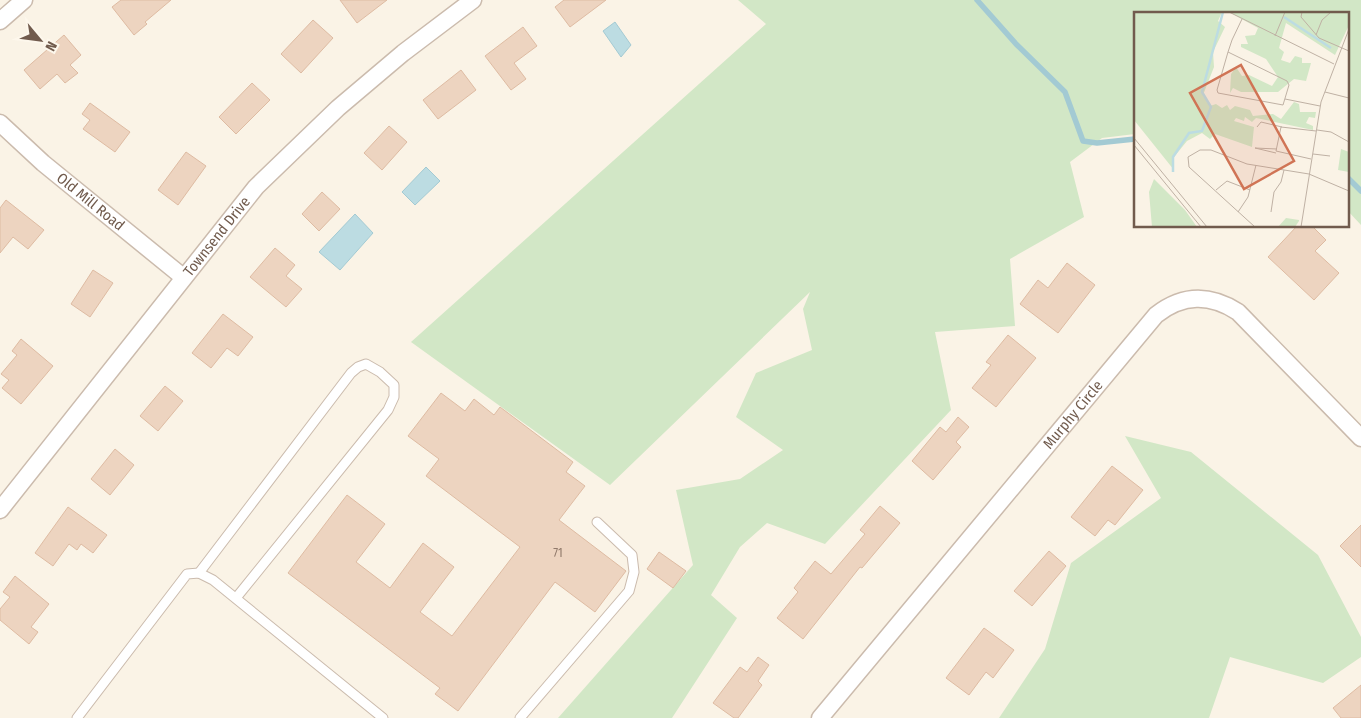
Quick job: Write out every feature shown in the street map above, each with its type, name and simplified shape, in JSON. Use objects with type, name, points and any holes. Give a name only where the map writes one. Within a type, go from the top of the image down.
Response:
[{"type":"street","points":[[0,21],[24,0]]},
{"type":"street","name":"Townsend Drive","points":[[0,510],[182,277],[256,187],[338,108],[396,59],[473,0]]},
{"type":"street","name":"Old Mill Road","points":[[0,123],[43,163],[182,277]]},
{"type":"street","name":"Murphy Circle","points":[[820,718],[1156,315],[1166,308],[1181,301],[1196,298],[1224,303],[1238,312],[1361,438]]},
{"type":"lane","points":[[77,718],[187,574],[199,572],[351,373],[358,367],[366,364],[380,372],[394,385],[394,397],[388,410],[236,598]]},
{"type":"lane","points":[[520,718],[629,591],[634,572],[632,555],[597,522]]},
{"type":"lane","points":[[199,572],[236,598],[383,718]]},
{"type":"green space","points":[[738,0],[1361,0],[1361,225],[1348,211],[1348,12],[1134,12],[1134,134],[1102,138],[1070,162],[1084,217],[1010,259],[1015,326],[935,332],[951,410],[825,544],[767,523],[740,547],[711,595],[737,618],[672,718],[558,718],[693,565],[676,490],[740,479],[783,450],[736,417],[756,373],[812,350],[803,309],[810,292],[610,485],[411,342],[766,24]]},
{"type":"green space","points":[[1125,436],[1191,452],[1318,555],[1361,637],[1361,657],[1323,683],[1230,657],[1209,718],[999,718],[1045,649],[1071,563],[1161,498]]},
{"type":"water","points":[[615,22],[631,45],[621,57],[603,31]]},
{"type":"water","points":[[426,167],[440,181],[415,205],[402,192]]},
{"type":"water","points":[[355,214],[373,233],[340,270],[319,252]]},
{"type":"building","points":[[121,0],[171,0],[145,22],[147,24],[134,35],[112,7]]},
{"type":"building","points":[[340,0],[387,0],[357,23]]},
{"type":"building","points":[[564,0],[606,0],[570,27],[555,7]]},
{"type":"building","points":[[313,20],[333,38],[301,73],[281,54]]},
{"type":"building","points":[[523,27],[537,46],[514,63],[526,79],[511,90],[485,56]]},
{"type":"building","points":[[64,35],[81,55],[70,65],[78,73],[65,83],[57,74],[40,89],[24,70]]},
{"type":"building","points":[[461,70],[476,90],[438,119],[423,100]]},
{"type":"building","points":[[252,83],[270,100],[236,134],[219,117]]},
{"type":"building","points":[[90,103],[130,132],[115,152],[83,129],[90,120],[82,114]]},
{"type":"building","points":[[389,126],[407,142],[382,170],[364,153]]},
{"type":"building","points":[[186,152],[206,166],[178,205],[158,190]]},
{"type":"building","points":[[322,192],[340,209],[319,231],[302,214]]},
{"type":"building","points":[[6,200],[44,230],[28,249],[13,237],[0,253],[0,208]]},
{"type":"building","points":[[1295,228],[1314,228],[1326,240],[1315,251],[1339,273],[1314,300],[1268,257]]},
{"type":"building","points":[[275,248],[295,265],[286,276],[302,289],[286,307],[250,277]]},
{"type":"building","points":[[1067,263],[1095,285],[1058,333],[1020,304],[1038,280],[1048,288]]},
{"type":"building","points":[[93,270],[113,283],[90,317],[71,304]]},
{"type":"building","points":[[223,314],[253,337],[238,356],[227,348],[211,368],[192,353]]},
{"type":"building","points":[[1008,335],[1036,358],[996,407],[972,388],[991,365],[986,362]]},
{"type":"building","points":[[21,339],[53,366],[21,404],[2,388],[9,380],[1,374],[17,355],[12,351]]},
{"type":"building","points":[[165,386],[183,401],[158,431],[140,416]]},
{"type":"building","points":[[441,393],[465,411],[474,399],[494,415],[500,407],[573,462],[566,472],[585,486],[559,520],[626,571],[595,612],[555,582],[458,711],[435,694],[440,688],[288,573],[347,495],[385,524],[356,562],[390,588],[423,543],[454,567],[420,612],[452,636],[520,547],[426,476],[439,459],[408,436]]},
{"type":"building","points":[[958,417],[969,427],[956,442],[961,447],[933,480],[912,461],[940,427],[946,432]]},
{"type":"building","points":[[115,449],[134,465],[110,495],[91,479]]},
{"type":"building","points":[[1112,466],[1143,490],[1115,525],[1108,520],[1095,536],[1071,517]]},
{"type":"building","points":[[880,506],[900,523],[862,568],[860,567],[803,639],[777,618],[798,592],[794,588],[815,561],[831,574],[865,534],[860,530]]},
{"type":"building","points":[[68,507],[107,535],[93,553],[81,544],[77,550],[69,544],[53,566],[35,553]]},
{"type":"building","points":[[1361,525],[1361,567],[1340,546]]},
{"type":"building","points":[[1049,551],[1066,566],[1032,606],[1014,591]]},
{"type":"building","points":[[659,552],[686,571],[673,588],[647,569]]},
{"type":"building","points":[[15,576],[49,604],[31,627],[38,632],[29,644],[0,620],[0,609],[10,597],[3,592]]},
{"type":"building","points":[[984,628],[1014,650],[993,678],[986,672],[969,695],[946,678]]},
{"type":"building","points":[[758,657],[769,665],[758,681],[762,685],[738,718],[734,718],[713,703],[740,667],[747,672]]},
{"type":"building","points":[[1361,685],[1361,718],[1341,718],[1333,708]]},
{"type":"waterway","points":[[977,0],[1016,44],[1065,92],[1083,141],[1097,143],[1134,139]]},
{"type":"waterway","points":[[1348,178],[1361,191]]}]
